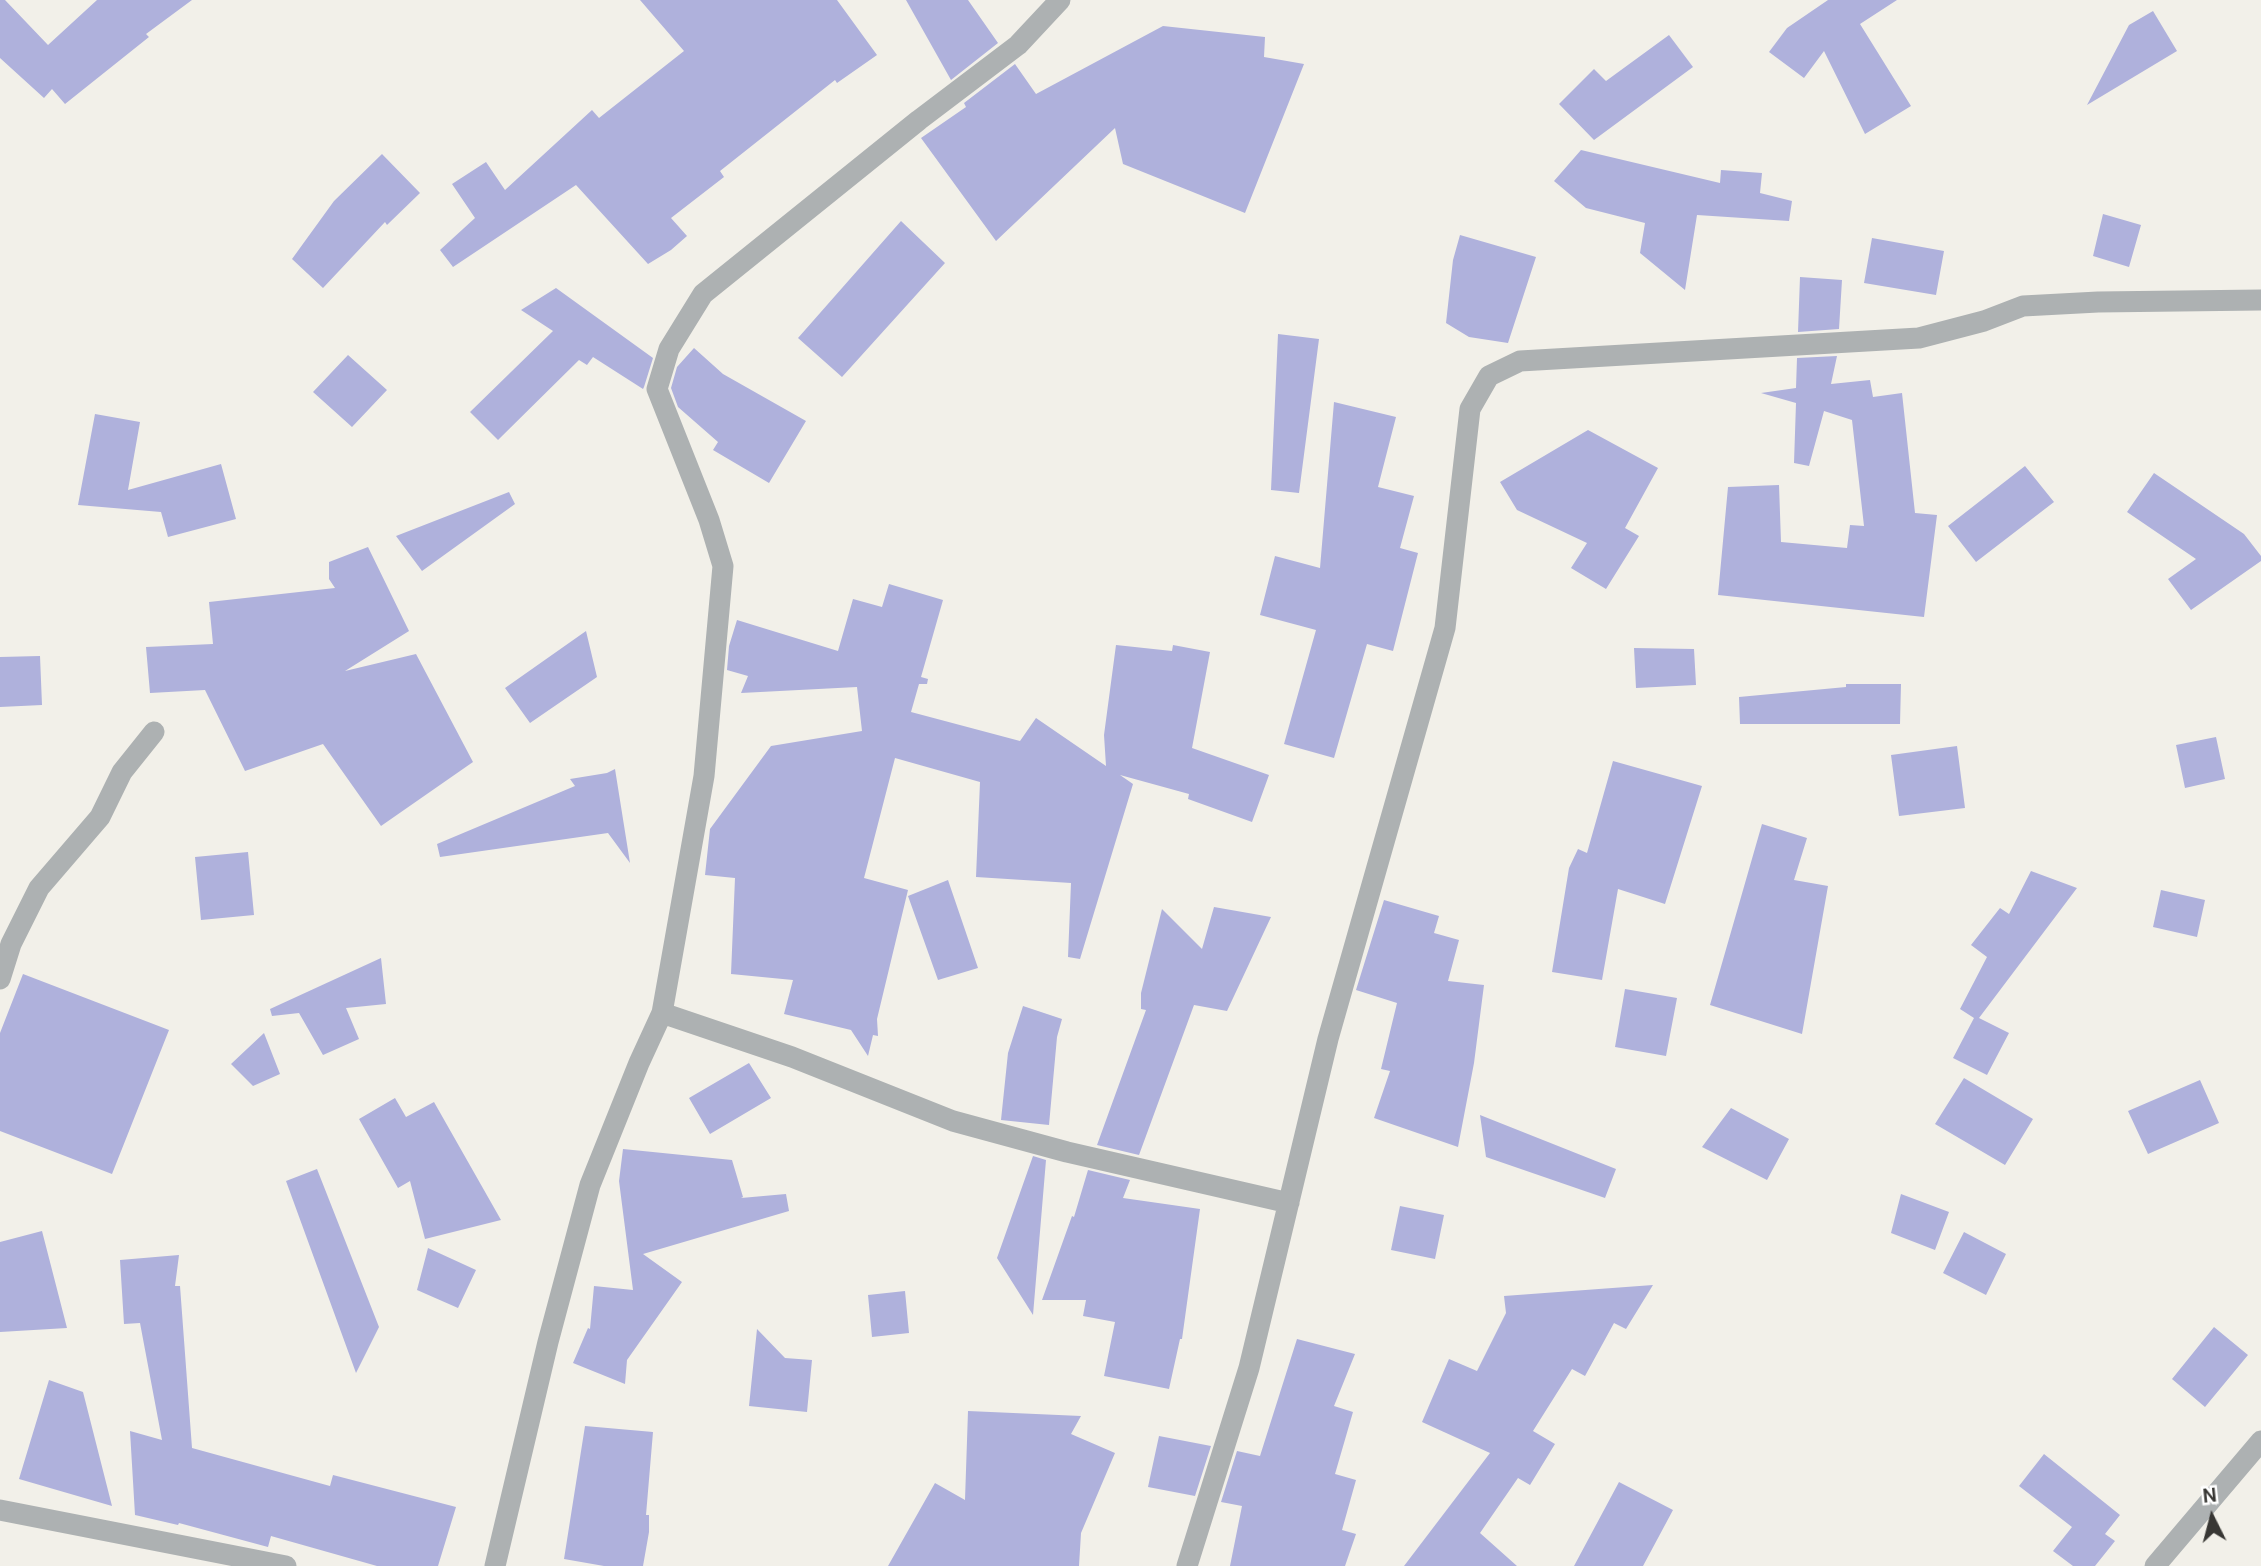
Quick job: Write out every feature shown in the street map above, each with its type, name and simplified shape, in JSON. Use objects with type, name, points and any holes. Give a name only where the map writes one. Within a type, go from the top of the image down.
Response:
[{"type":"street","points":[[495,1566],[548,1342],[590,1185],[662,1013],[704,776],[723,566],[709,520],[657,389],[669,349],[704,294],[919,120],[1018,45],[1060,0]]},
{"type":"street","points":[[1187,1566],[1249,1368],[1328,1039],[1445,628],[1470,409],[1489,376],[1520,361],[1919,338],[1984,321],[2023,306],[2098,302],[2261,300]]},
{"type":"street","points":[[0,979],[11,944],[39,888],[100,817],[122,772],[154,732]]},
{"type":"street","points":[[662,1013],[792,1057],[953,1121],[1067,1152],[1289,1203]]},
{"type":"street","points":[[2155,1566],[2261,1441]]},
{"type":"street","points":[[0,1510],[286,1566]]},
{"type":"building","points":[[0,0],[5,0],[48,45],[97,0],[192,0],[146,34],[149,37],[65,104],[52,89],[44,98],[0,58]]},
{"type":"building","points":[[640,0],[837,0],[877,55],[837,83],[835,80],[720,171],[724,177],[671,218],[687,236],[648,264],[576,185],[453,267],[440,250],[475,218],[452,184],[486,162],[505,190],[592,110],[599,118],[684,51]]},
{"type":"building","points":[[906,0],[968,0],[998,43],[951,80]]},
{"type":"building","points":[[1828,0],[1897,0],[1860,24],[1911,106],[1865,134],[1824,51],[1804,78],[1769,52],[1787,28]]},
{"type":"building","points":[[2153,11],[2177,51],[2087,105],[2129,25]]},
{"type":"building","points":[[1163,26],[1265,37],[1264,57],[1304,64],[1245,213],[1123,164],[1115,128],[996,241],[921,138],[966,107],[964,103],[1015,64],[1036,94]]},
{"type":"building","points":[[1669,35],[1693,67],[1594,140],[1559,104],[1594,69],[1606,81]]},
{"type":"building","points":[[1581,150],[1720,183],[1721,170],[1762,173],[1760,193],[1792,201],[1789,221],[1697,215],[1685,290],[1640,253],[1645,223],[1586,208],[1554,181]]},
{"type":"building","points":[[382,154],[420,193],[387,225],[385,222],[323,288],[292,259],[334,201]]},
{"type":"building","points":[[2103,214],[2141,225],[2129,267],[2093,256]]},
{"type":"building","points":[[901,221],[945,263],[842,377],[798,338]]},
{"type":"building","points":[[1460,235],[1536,257],[1508,343],[1469,337],[1446,323],[1453,260]]},
{"type":"building","points":[[1872,238],[1944,251],[1936,295],[1864,283]]},
{"type":"building","points":[[1800,277],[1842,280],[1839,329],[1798,332]]},
{"type":"building","points":[[556,288],[653,358],[644,387],[643,389],[593,357],[587,365],[579,360],[498,440],[470,412],[553,331],[521,310]]},
{"type":"building","points":[[1278,334],[1319,339],[1299,493],[1271,490]]},
{"type":"building","points":[[694,348],[723,374],[806,421],[769,483],[713,450],[718,442],[678,407],[671,388],[677,367]]},
{"type":"building","points":[[348,355],[387,390],[352,427],[313,392]]},
{"type":"building","points":[[1837,356],[1831,384],[1870,380],[1873,397],[1902,393],[1915,513],[1937,515],[1924,617],[1718,595],[1728,487],[1779,485],[1781,542],[1847,548],[1850,525],[1864,526],[1852,420],[1824,411],[1809,466],[1794,463],[1796,403],[1761,393],[1796,388],[1797,358]]},
{"type":"building","points":[[1334,402],[1396,417],[1378,487],[1414,496],[1400,548],[1418,553],[1393,651],[1367,644],[1334,758],[1284,744],[1316,630],[1260,615],[1275,556],[1320,568]]},
{"type":"building","points":[[95,414],[140,422],[128,490],[221,464],[236,519],[168,537],[161,512],[78,505]]},
{"type":"building","points":[[1588,430],[1658,468],[1625,528],[1639,536],[1606,589],[1571,568],[1587,543],[1517,510],[1500,482]]},
{"type":"building","points":[[2025,466],[2054,502],[1976,562],[1948,526]]},
{"type":"building","points":[[2154,473],[2244,534],[2261,556],[2261,561],[2191,610],[2168,579],[2196,559],[2127,512]]},
{"type":"building","points":[[509,492],[515,504],[422,571],[396,536]]},
{"type":"building","points":[[368,547],[409,631],[345,671],[416,654],[473,762],[381,826],[323,744],[245,771],[205,690],[150,693],[146,647],[213,644],[209,602],[335,588],[329,579],[329,562]]},
{"type":"building","points":[[889,584],[943,600],[921,677],[928,679],[927,684],[919,684],[911,712],[1020,741],[1036,718],[1106,766],[1104,735],[1116,645],[1172,651],[1173,645],[1210,652],[1192,748],[1269,775],[1252,822],[1188,799],[1189,794],[1120,775],[1133,784],[1080,959],[1068,957],[1071,883],[976,877],[980,782],[895,758],[864,878],[908,890],[877,1019],[878,1036],[873,1035],[868,1056],[851,1030],[784,1014],[793,980],[731,974],[735,878],[705,875],[710,829],[771,746],[862,731],[857,687],[741,693],[748,676],[727,670],[729,646],[737,620],[838,651],[853,599],[882,607]]},
{"type":"building","points":[[586,631],[597,677],[530,723],[505,688]]},
{"type":"building","points":[[1634,648],[1694,649],[1696,685],[1636,688]]},
{"type":"building","points":[[40,656],[42,705],[0,707],[0,657]]},
{"type":"building","points":[[1846,684],[1901,684],[1900,724],[1740,724],[1739,697],[1846,687]]},
{"type":"building","points":[[2216,737],[2225,779],[2185,788],[2176,745]]},
{"type":"building","points":[[1957,746],[1965,808],[1899,816],[1891,755]]},
{"type":"building","points":[[1613,761],[1702,786],[1665,904],[1618,889],[1602,980],[1552,972],[1569,868],[1578,849],[1587,853]]},
{"type":"building","points":[[615,769],[630,863],[608,833],[440,857],[437,844],[575,786],[570,779],[607,773]]},
{"type":"building","points":[[1762,824],[1807,838],[1794,880],[1828,886],[1802,1034],[1710,1005]]},
{"type":"building","points":[[248,852],[254,915],[201,920],[195,857]]},
{"type":"building","points":[[2031,871],[2077,888],[1979,1018],[2009,1033],[1987,1075],[1953,1058],[1974,1018],[1960,1009],[1987,957],[1971,945],[2000,908],[2009,914]]},
{"type":"building","points":[[948,880],[978,968],[938,980],[908,896]]},
{"type":"building","points":[[2161,890],[2205,900],[2197,937],[2153,927]]},
{"type":"building","points":[[1384,900],[1439,916],[1434,933],[1459,940],[1448,981],[1484,985],[1474,1063],[1458,1147],[1374,1118],[1390,1071],[1381,1069],[1397,1003],[1356,990]]},
{"type":"building","points":[[1214,907],[1271,917],[1227,1011],[1194,1005],[1139,1155],[1097,1145],[1146,1010],[1141,1009],[1141,993],[1162,909],[1202,949]]},
{"type":"building","points":[[381,958],[386,1004],[346,1008],[359,1039],[323,1055],[299,1013],[272,1016],[270,1009]]},
{"type":"building","points":[[23,974],[169,1030],[112,1174],[0,1131],[0,1033]]},
{"type":"building","points":[[1625,989],[1677,998],[1666,1056],[1615,1047]]},
{"type":"building","points":[[1023,1006],[1062,1019],[1057,1037],[1049,1125],[1001,1120],[1008,1053]]},
{"type":"building","points":[[264,1033],[280,1074],[253,1086],[231,1064]]},
{"type":"building","points":[[749,1063],[771,1098],[710,1134],[689,1098]]},
{"type":"building","points":[[1964,1078],[2033,1119],[2005,1165],[1935,1124]]},
{"type":"building","points":[[2200,1080],[2219,1123],[2148,1154],[2128,1111]]},
{"type":"building","points":[[395,1098],[406,1117],[434,1102],[501,1220],[425,1239],[410,1181],[398,1188],[359,1119]]},
{"type":"building","points":[[1731,1108],[1789,1139],[1767,1180],[1702,1147]]},
{"type":"building","points":[[1480,1115],[1616,1169],[1605,1198],[1486,1157]]},
{"type":"building","points":[[623,1149],[732,1160],[743,1197],[741,1198],[786,1194],[789,1211],[643,1254],[682,1282],[627,1360],[625,1384],[573,1363],[588,1328],[590,1329],[594,1286],[633,1290],[619,1181]]},
{"type":"building","points":[[1033,1156],[1046,1160],[1033,1315],[997,1258]]},
{"type":"building","points":[[317,1169],[379,1327],[356,1373],[286,1181]]},
{"type":"building","points":[[1088,1170],[1130,1180],[1123,1198],[1200,1209],[1182,1339],[1169,1389],[1104,1376],[1115,1322],[1083,1316],[1086,1300],[1042,1300],[1072,1216],[1074,1217]]},
{"type":"building","points":[[1901,1194],[1949,1212],[1935,1250],[1891,1233]]},
{"type":"building","points":[[1400,1206],[1444,1215],[1435,1259],[1391,1250]]},
{"type":"building","points":[[42,1231],[67,1328],[0,1332],[0,1242]]},
{"type":"building","points":[[1964,1232],[2006,1254],[1986,1295],[1943,1273]]},
{"type":"building","points":[[428,1248],[476,1270],[458,1308],[417,1290]]},
{"type":"building","points":[[179,1255],[175,1286],[180,1286],[192,1448],[330,1486],[333,1475],[456,1507],[438,1566],[377,1566],[271,1536],[268,1547],[179,1523],[178,1525],[135,1515],[130,1431],[162,1440],[140,1323],[124,1324],[120,1260]]},
{"type":"building","points":[[1653,1285],[1626,1329],[1614,1323],[1585,1376],[1572,1369],[1533,1431],[1555,1444],[1530,1485],[1518,1478],[1480,1533],[1517,1566],[1404,1566],[1490,1453],[1422,1422],[1449,1359],[1477,1371],[1506,1313],[1504,1296]]},
{"type":"building","points":[[905,1291],[909,1333],[872,1337],[868,1295]]},
{"type":"building","points":[[2214,1327],[2248,1355],[2205,1407],[2172,1379]]},
{"type":"building","points":[[757,1329],[785,1358],[812,1360],[807,1412],[749,1406]]},
{"type":"building","points":[[1297,1339],[1355,1354],[1334,1406],[1353,1412],[1335,1474],[1356,1480],[1342,1530],[1356,1534],[1345,1566],[1230,1566],[1242,1506],[1221,1502],[1237,1451],[1260,1456]]},
{"type":"building","points":[[49,1380],[83,1392],[112,1506],[19,1479]]},
{"type":"building","points":[[968,1411],[1081,1416],[1071,1434],[1115,1453],[1081,1533],[1079,1566],[888,1566],[935,1483],[965,1500]]},
{"type":"building","points":[[585,1426],[653,1432],[646,1515],[649,1515],[649,1532],[643,1566],[604,1566],[564,1559]]},
{"type":"building","points":[[1159,1436],[1211,1446],[1195,1496],[1148,1487]]},
{"type":"building","points":[[2044,1454],[2120,1515],[2105,1534],[2115,1541],[2095,1566],[2073,1566],[2053,1551],[2072,1527],[2019,1486]]},
{"type":"building","points":[[1619,1482],[1673,1510],[1643,1566],[1574,1566]]}]
